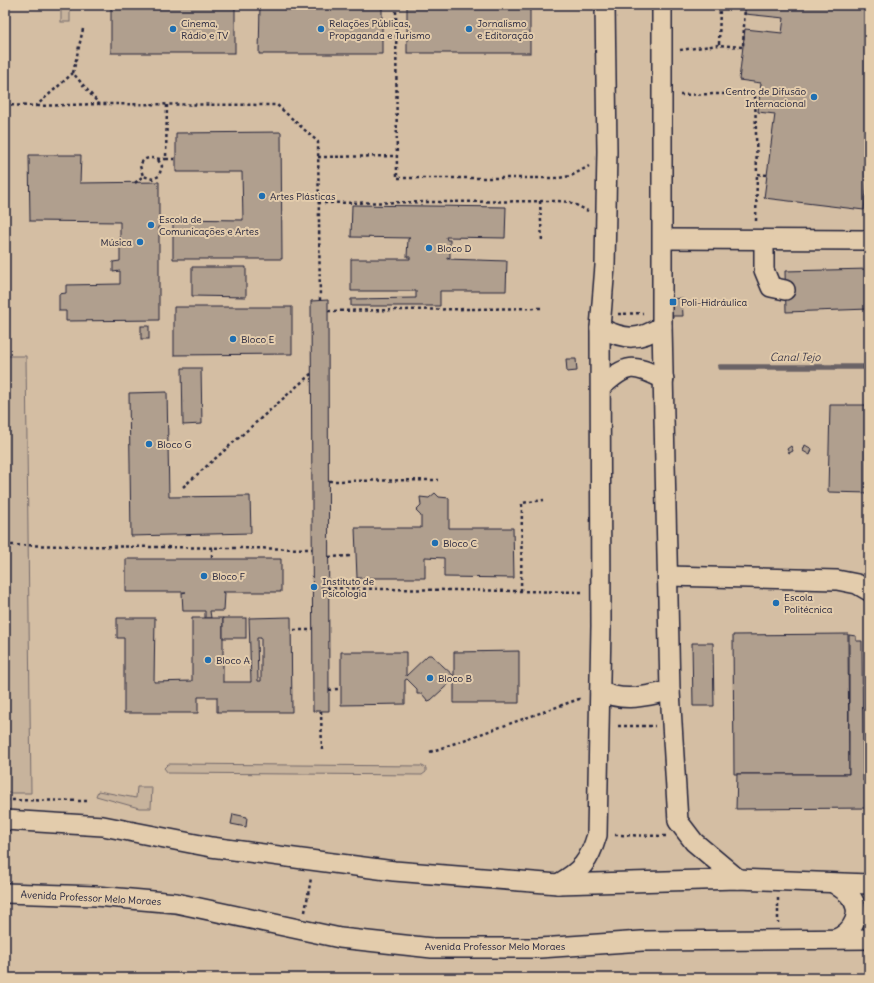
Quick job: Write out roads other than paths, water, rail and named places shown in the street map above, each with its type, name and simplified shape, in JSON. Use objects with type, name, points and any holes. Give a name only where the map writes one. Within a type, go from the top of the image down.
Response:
[{"type":"street","points":[[558,884],[574,875],[587,862],[597,835],[601,592],[601,321],[606,226],[607,150],[605,5]]},
{"type":"street","points":[[662,5],[662,320],[670,692],[678,821],[688,836],[738,879]]},
{"type":"street","points":[[663,239],[869,240]]},
{"type":"street","points":[[760,240],[764,270],[771,287],[785,290]]},
{"type":"street","points":[[601,321],[611,333],[635,337],[648,336],[662,320]]},
{"type":"street","points":[[601,387],[623,369],[631,367],[639,368],[664,379]]},
{"type":"street","points":[[668,576],[838,580],[857,584],[869,591]]},
{"type":"street","points":[[600,691],[621,699],[670,692]]},
{"type":"street","points":[[5,820],[102,826],[211,847],[394,871],[558,884],[738,879],[835,884],[869,884]]},
{"type":"street","points":[[835,884],[850,895],[857,906],[857,915],[849,932],[836,939]]},
{"type":"street","name":"Avenida Professor Melo Moraes","points":[[5,893],[96,896],[176,903],[340,938],[432,948],[540,948],[642,941],[869,938]]},
{"type":"waterway","name":"Canal Tejo","points":[[720,367],[869,367]]},
{"type":"place","name":"Cinema, Rádio e TV","points":[[173,29]]},
{"type":"place","name":"Relações Públicas, Propaganda e Turismo","points":[[321,29]]},
{"type":"place","name":"Jornalismo e Editoração","points":[[469,29]]},
{"type":"place","name":"Centro de Difusão Internacional","points":[[814,97]]},
{"type":"place","name":"Artes Plásticas","points":[[262,196]]},
{"type":"place","name":"Escola de Comunicações e Artes","points":[[151,225]]},
{"type":"place","name":"Música","points":[[140,242]]},
{"type":"place","name":"Bloco D","points":[[429,248]]},
{"type":"place","name":"Poli-Hidráulica","points":[[673,302]]},
{"type":"place","name":"Bloco E","points":[[233,339]]},
{"type":"place","name":"Bloco G","points":[[149,444]]},
{"type":"place","name":"Bloco C","points":[[435,543]]},
{"type":"place","name":"Bloco F","points":[[204,576]]},
{"type":"place","name":"Instituto de Psicologia","points":[[314,587]]},
{"type":"place","name":"Escola Politécnica","points":[[776,603]]},
{"type":"place","name":"Bloco A","points":[[208,660]]},
{"type":"place","name":"Bloco B","points":[[430,678]]}]
